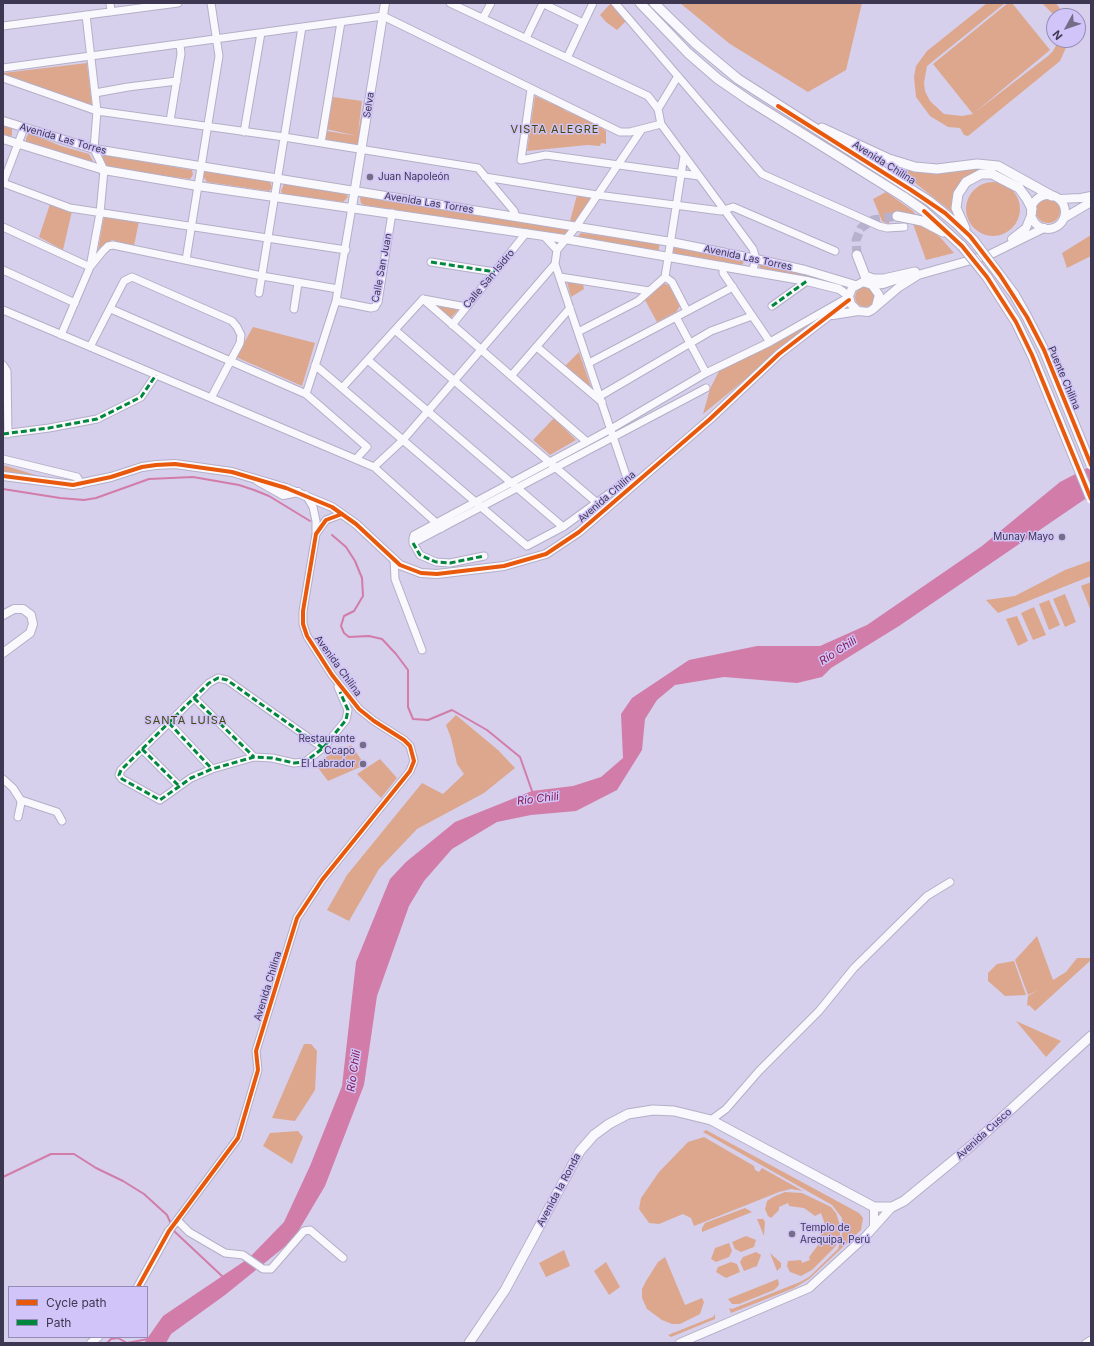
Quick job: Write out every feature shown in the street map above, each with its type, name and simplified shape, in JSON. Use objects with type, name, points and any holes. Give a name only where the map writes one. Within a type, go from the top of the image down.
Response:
[{"type":"main road","name":"Avenida Chilina","points":[[640,3],[688,53],[718,79],[750,101],[904,197],[924,211],[959,243]]},
{"type":"main road","name":"Avenida Chilina","points":[[654,3],[696,44],[738,79],[778,106],[912,190],[945,213],[972,238]]},
{"type":"main road","points":[[778,106],[889,159],[924,169],[937,169],[977,164],[998,166],[1056,197]]},
{"type":"main road","points":[[972,238],[958,213],[956,202],[960,189],[972,177],[981,174],[992,174],[1019,188],[1027,199],[1032,211]]},
{"type":"main road","points":[[897,216],[922,221],[959,243]]},
{"type":"main road","name":"Puente Chilina","points":[[972,238],[1014,294],[1027,317],[1044,350],[1091,465]]},
{"type":"main road","name":"Puente Chilina","points":[[959,243],[987,277],[1016,322],[1032,355],[1091,499]]},
{"type":"main road","points":[[857,255],[868,281],[915,272]]},
{"type":"main road","name":"Avenida Cusco","points":[[892,1207],[904,1202],[971,1146],[1091,1036]]},
{"type":"main road","name":"Avenida la Ronda","points":[[469,1343],[505,1290],[580,1151],[594,1135],[609,1124],[628,1114],[653,1110],[679,1112],[711,1120],[874,1207],[892,1207]]},
{"type":"street","points":[[110,3],[111,12]]},
{"type":"street","points":[[3,26],[178,3]]},
{"type":"street","points":[[186,260],[219,56],[211,3]]},
{"type":"street","name":"Selva","points":[[352,207],[385,3]]},
{"type":"street","points":[[450,3],[648,96],[658,108],[660,124],[753,249],[756,259],[752,272]]},
{"type":"street","points":[[483,18],[490,3]]},
{"type":"street","points":[[526,38],[542,3],[583,23]]},
{"type":"street","points":[[567,58],[593,3]]},
{"type":"street","points":[[615,3],[762,174],[879,226],[887,228],[904,227]]},
{"type":"street","points":[[61,335],[90,267],[100,213],[104,170],[94,149],[97,111],[86,15]]},
{"type":"street","points":[[3,68],[383,16],[620,132],[630,132],[660,124]]},
{"type":"street","points":[[321,143],[341,22]]},
{"type":"street","points":[[260,293],[302,27]]},
{"type":"street","points":[[244,132],[261,33]]},
{"type":"street","points":[[170,121],[181,54],[180,44]]},
{"type":"street","points":[[658,108],[678,76]]},
{"type":"street","points":[[3,78],[97,111],[284,137],[478,168],[514,211],[516,217]]},
{"type":"street","points":[[95,94],[128,87],[177,81]]},
{"type":"street","points":[[531,89],[521,160],[546,155],[699,176]]},
{"type":"street","name":"Avenida Las Torres","points":[[3,121],[94,149],[200,168],[671,242],[805,270],[854,285]]},
{"type":"street","points":[[24,128],[3,183],[70,208],[346,250]]},
{"type":"street","points":[[315,365],[528,546],[563,527],[621,485],[630,484],[556,264],[557,250],[576,227],[642,129]]},
{"type":"street","name":"Avenida Las Torres","points":[[3,139],[104,170],[198,186],[566,239],[807,282],[839,289],[849,298]]},
{"type":"street","points":[[578,332],[638,301],[665,277],[684,156]]},
{"type":"street","points":[[485,177],[676,206],[724,210],[733,207],[835,251]]},
{"type":"street","points":[[915,272],[996,248],[1018,236],[1026,228],[1037,200],[1046,195],[1081,198],[1091,196]]},
{"type":"street","points":[[1056,197],[1065,208],[1064,218]]},
{"type":"street","points":[[876,306],[879,295],[868,281],[854,285],[849,298],[851,304],[858,311],[868,312],[876,306],[899,287],[918,275],[989,255],[1044,228],[1054,228],[1058,226],[1064,218],[1091,202]]},
{"type":"street","points":[[306,394],[336,301],[346,250],[352,207]]},
{"type":"street","points":[[1032,211],[1034,221],[1044,228]]},
{"type":"street","name":"Calle San Juan","points":[[336,301],[371,308],[375,307],[378,302],[392,213]]},
{"type":"street","points":[[3,227],[90,267]]},
{"type":"street","name":"Calle San Isidro","points":[[452,324],[526,233]]},
{"type":"street","points":[[544,236],[557,250]]},
{"type":"street","points":[[90,267],[108,246],[113,245],[262,276],[338,289]]},
{"type":"street","points":[[431,262],[495,272]]},
{"type":"street","points":[[374,467],[403,440],[556,264]]},
{"type":"street","points":[[723,266],[723,273],[770,342]]},
{"type":"street","points":[[3,270],[75,303]]},
{"type":"street","points":[[90,347],[111,309],[124,281],[132,277],[232,321],[237,327],[241,335],[240,343],[211,398]]},
{"type":"street","points":[[560,277],[649,291]]},
{"type":"street","points":[[665,277],[672,282],[687,311]]},
{"type":"street","points":[[772,306],[807,282]]},
{"type":"street","points":[[294,309],[298,283]]},
{"type":"street","points":[[589,363],[733,287]]},
{"type":"street","points":[[439,525],[475,502],[611,429],[706,373],[770,342],[849,298]]},
{"type":"street","name":"Avenida Chilina","points":[[3,476],[61,484],[81,484],[111,477],[142,466],[175,464],[232,472],[252,477],[302,494],[342,514],[400,565],[421,573],[437,574],[504,566],[530,560],[546,554],[574,536],[630,484],[710,419],[756,374],[849,298]]},
{"type":"street","points":[[423,299],[466,307]]},
{"type":"street","points":[[423,299],[587,442]]},
{"type":"street","points":[[342,388],[423,299]]},
{"type":"street","points":[[511,376],[570,308]]},
{"type":"street","points":[[111,309],[306,394],[367,447],[356,459]]},
{"type":"street","name":"Avenida Chilina","points":[[828,316],[858,311]]},
{"type":"street","points":[[4,313],[90,347],[374,467],[439,525]]},
{"type":"street","points":[[601,399],[711,331],[752,316]]},
{"type":"street","points":[[676,317],[706,373]]},
{"type":"street","points":[[395,330],[596,502]]},
{"type":"street","points":[[537,347],[601,399]]},
{"type":"street","points":[[369,360],[563,527]]},
{"type":"street","points":[[3,365],[7,371],[6,434],[97,419],[141,397],[156,375]]},
{"type":"street","points":[[484,556],[450,563],[436,562],[420,555],[413,543],[414,535],[481,507],[706,388]]},
{"type":"street","points":[[3,459],[77,477],[81,484]]},
{"type":"street","name":"Avenida Chilina","points":[[139,1286],[169,1232],[238,1138],[258,1070],[256,1051],[297,918],[322,880],[410,771],[414,761],[413,754],[407,743],[359,709],[332,675],[307,636],[303,624],[303,611],[316,534],[316,520],[313,507],[302,494]]},
{"type":"street","points":[[316,534],[326,520],[342,514]]},
{"type":"street","points":[[394,559],[395,579],[422,650]]},
{"type":"street","points":[[3,615],[14,609],[23,609],[30,615],[33,624],[30,633],[3,653]]},
{"type":"street","points":[[323,748],[222,679],[213,680],[120,770],[119,775],[120,778],[160,800],[178,785],[212,769],[254,757],[300,763],[310,759],[323,748],[346,720],[348,710],[332,675]]},
{"type":"street","points":[[194,698],[254,757]]},
{"type":"street","points":[[169,722],[212,769]]},
{"type":"street","points":[[142,749],[178,785]]},
{"type":"street","points":[[3,779],[13,788],[21,800],[57,812],[62,821]]},
{"type":"street","points":[[18,817],[21,800]]},
{"type":"street","points":[[711,1120],[726,1109],[759,1071],[819,1011],[854,968],[927,896],[950,882]]},
{"type":"street","points":[[874,1207],[874,1227]]},
{"type":"street","name":"Avenida Cusco","points":[[680,1343],[809,1288],[866,1236],[892,1207]]},
{"type":"street","points":[[176,1222],[189,1232],[225,1253],[247,1257],[263,1268],[271,1269],[304,1231],[310,1230],[343,1258]]},
{"type":"street","points":[[1086,1343],[1091,1340]]},
{"type":"shaded area","points":[[611,3],[626,21],[617,30],[606,22],[600,15]]},
{"type":"shaded area","points":[[680,3],[862,3],[846,70],[808,92],[730,44]]},
{"type":"shaded area","points":[[987,3],[1005,3],[927,66],[924,83],[925,91],[930,101],[944,114],[962,116],[973,114],[933,64],[1008,3],[1012,3],[1046,45],[1046,48],[1050,50],[974,113],[1048,56],[1055,48],[1066,48],[1060,61],[968,136],[964,135],[960,128],[948,127],[930,116],[916,97],[914,77],[916,66],[927,51]]},
{"type":"shaded area","points":[[1042,3],[1056,3],[1059,8],[1047,8]]},
{"type":"shaded area","points":[[87,63],[92,106],[3,75],[3,73]]},
{"type":"shaded area","points":[[535,96],[555,105],[561,105],[564,110],[580,117],[590,119],[606,131],[606,144],[601,143],[600,146],[587,145],[527,151]]},
{"type":"shaded area","points":[[333,97],[362,101],[358,133],[364,101],[368,102],[360,149],[325,142],[327,131],[357,136],[326,129]]},
{"type":"shaded area","points":[[3,125],[12,128],[12,135],[10,137],[3,134]]},
{"type":"shaded area","points":[[29,133],[61,146],[89,154],[93,161],[91,164],[26,142],[26,138]]},
{"type":"shaded area","points":[[104,155],[192,170],[193,175],[190,179],[106,168],[101,158]]},
{"type":"shaded area","points":[[984,168],[984,170],[971,174],[953,213],[904,174],[907,169]]},
{"type":"shaded area","points":[[208,170],[270,181],[272,188],[269,191],[207,182],[203,176],[204,172]]},
{"type":"shaded area","points":[[993,182],[1003,184],[1012,190],[1018,199],[1020,209],[1018,219],[1012,228],[1003,234],[993,236],[983,234],[974,228],[968,219],[966,209],[968,199],[974,190],[983,184]]},
{"type":"shaded area","points":[[284,184],[345,193],[348,197],[343,202],[283,194],[281,191]]},
{"type":"shaded area","points":[[886,192],[913,211],[916,215],[902,212],[889,214],[889,224],[882,221],[873,199]]},
{"type":"shaded area","points":[[577,195],[594,199],[577,222],[570,221]]},
{"type":"shaded area","points":[[362,196],[568,230],[567,236],[364,205],[361,203],[360,198]]},
{"type":"shaded area","points":[[1048,199],[1053,200],[1059,206],[1059,216],[1053,222],[1048,223],[1043,222],[1037,216],[1036,211],[1037,206],[1043,200]]},
{"type":"shaded area","points":[[50,204],[72,211],[63,250],[39,237]]},
{"type":"shaded area","points":[[104,216],[139,221],[134,246],[112,240],[98,250]]},
{"type":"shaded area","points":[[913,224],[927,228],[940,237],[954,253],[926,260]]},
{"type":"shaded area","points":[[581,233],[660,243],[658,253],[579,238],[578,236]]},
{"type":"shaded area","points":[[1091,235],[1091,256],[1067,268],[1062,253]]},
{"type":"shaded area","points":[[677,246],[745,259],[742,266],[677,255],[674,254],[673,249]]},
{"type":"shaded area","points":[[761,263],[834,283],[762,270],[759,266]]},
{"type":"shaded area","points":[[567,282],[583,284],[584,289],[571,297]]},
{"type":"shaded area","points":[[663,283],[670,286],[680,306],[676,312],[657,322],[644,298]]},
{"type":"shaded area","points":[[865,287],[872,290],[875,297],[872,304],[865,307],[858,304],[855,297],[858,290]]},
{"type":"shaded area","points":[[431,302],[458,310],[450,319]]},
{"type":"shaded area","points":[[820,318],[703,414],[710,389],[719,371]]},
{"type":"shaded area","points":[[253,327],[315,343],[302,386],[236,357]]},
{"type":"shaded area","points":[[579,352],[592,390],[565,366]]},
{"type":"shaded area","points":[[554,418],[576,440],[550,455],[533,440]]},
{"type":"shaded area","points":[[3,465],[58,482],[3,474]]},
{"type":"shaded area","points":[[1090,561],[1091,576],[998,613],[986,600],[1015,596],[1065,570]]},
{"type":"shaded area","points":[[1091,582],[1091,611],[1081,586]]},
{"type":"shaded area","points":[[1065,594],[1076,622],[1065,627],[1053,599]]},
{"type":"shaded area","points":[[1049,600],[1060,625],[1049,630],[1039,604]]},
{"type":"shaded area","points":[[1034,607],[1046,635],[1033,640],[1021,613]]},
{"type":"shaded area","points":[[1017,616],[1028,641],[1018,646],[1006,619]]},
{"type":"shaded area","points":[[456,715],[498,750],[515,768],[484,793],[417,829],[379,869],[349,921],[327,910],[347,875],[422,783],[443,794],[464,774],[457,764],[451,738],[446,725]]},
{"type":"shaded area","points":[[351,745],[365,765],[328,781],[316,765],[341,746],[343,750]]},
{"type":"shaded area","points":[[380,759],[397,778],[381,798],[357,774]]},
{"type":"shaded area","points":[[1037,936],[1053,980],[1066,972],[1077,958],[1091,958],[1091,960],[1035,1011],[1029,1005],[1027,1006],[1028,996],[1038,990],[1028,995],[1015,960]]},
{"type":"shaded area","points":[[1014,961],[1026,995],[1005,996],[988,981],[988,973],[997,964]]},
{"type":"shaded area","points":[[1016,1021],[1061,1041],[1046,1057]]},
{"type":"shaded area","points":[[304,1044],[311,1044],[317,1051],[315,1090],[295,1121],[272,1118]]},
{"type":"shaded area","points":[[706,1130],[859,1213],[863,1218],[861,1230],[809,1279],[794,1288],[731,1313],[729,1308],[732,1309],[809,1277],[838,1249],[843,1230],[842,1218],[832,1205],[703,1132]]},
{"type":"shaded area","points":[[298,1131],[303,1137],[292,1164],[263,1146],[270,1133]]},
{"type":"shaded area","points":[[704,1137],[754,1166],[755,1170],[759,1172],[762,1168],[803,1191],[791,1189],[779,1192],[694,1226],[691,1218],[683,1214],[659,1224],[649,1223],[639,1209],[641,1198],[659,1172],[688,1142]]},
{"type":"shaded area","points":[[785,1192],[802,1193],[831,1207],[836,1213],[841,1228],[839,1241],[834,1248],[812,1270],[801,1276],[790,1272],[787,1266],[788,1261],[801,1260],[802,1263],[810,1260],[809,1257],[819,1244],[821,1232],[827,1230],[821,1213],[815,1216],[804,1208],[789,1206],[788,1203],[779,1207],[779,1210],[771,1218],[768,1216],[765,1209],[767,1201]]},
{"type":"shaded area","points":[[745,1208],[752,1212],[702,1232],[702,1228],[705,1223]]},
{"type":"shaded area","points":[[757,1219],[763,1219],[765,1222],[764,1236]]},
{"type":"shaded area","points":[[746,1236],[756,1240],[754,1247],[741,1252],[735,1249],[732,1242]]},
{"type":"shaded area","points":[[729,1243],[732,1251],[729,1257],[716,1262],[711,1259],[715,1248]]},
{"type":"shaded area","points":[[564,1250],[570,1266],[546,1277],[539,1263]]},
{"type":"shaded area","points":[[756,1252],[761,1255],[757,1266],[744,1271],[740,1262],[743,1257]]},
{"type":"shaded area","points":[[770,1253],[781,1263],[781,1267],[777,1271]]},
{"type":"shaded area","points":[[665,1257],[685,1305],[702,1298],[704,1302],[700,1314],[680,1324],[672,1324],[662,1320],[647,1309],[642,1298],[642,1289],[646,1281],[658,1262]]},
{"type":"shaded area","points":[[606,1262],[620,1287],[609,1295],[594,1271]]},
{"type":"shaded area","points":[[731,1262],[737,1264],[740,1272],[726,1278],[716,1272],[718,1267]]},
{"type":"shaded area","points":[[778,1279],[779,1285],[774,1290],[739,1304],[732,1304],[728,1299]]},
{"type":"shaded area","points":[[715,1314],[715,1319],[671,1337],[668,1335],[713,1317]]},
{"type":"water","name":"Río Chili","points":[[1091,466],[1091,495],[899,626],[831,668],[822,677],[797,683],[724,677],[675,685],[657,700],[645,719],[642,750],[617,790],[576,811],[531,815],[497,822],[452,849],[424,881],[409,906],[377,996],[364,1085],[325,1186],[293,1240],[225,1295],[171,1334],[166,1343],[144,1343],[163,1316],[249,1258],[284,1222],[310,1166],[342,1086],[356,962],[390,879],[406,862],[455,822],[532,791],[573,786],[601,777],[623,758],[621,714],[632,698],[689,660],[757,646],[820,646],[867,625],[982,546],[1060,482]]},
{"type":"waterway","points":[[3,489],[60,498],[84,500],[96,498],[149,479],[193,477],[239,485],[254,490],[269,496],[310,521]]},
{"type":"waterway","name":"Río Chili","points":[[332,535],[346,547],[355,561],[362,578],[363,596],[354,611],[344,616],[341,626],[344,633],[349,637],[369,636],[382,639],[396,654],[408,670],[408,707],[413,719],[428,720],[452,710],[487,730],[520,757],[532,791]]},
{"type":"waterway","points":[[3,1177],[51,1154],[74,1154],[96,1168],[123,1181],[144,1194],[167,1215],[171,1224]]},
{"type":"waterway","points":[[173,1228],[175,1232],[223,1277]]},
{"type":"waterway","points":[[107,1343],[111,1339],[118,1338],[127,1343],[148,1339]]},
{"type":"tunnel","points":[[857,255],[856,240],[861,228],[873,220],[897,216]]},
{"type":"marked path","points":[[431,262],[495,272]]},
{"type":"marked path","points":[[772,306],[807,281]]},
{"type":"marked path","points":[[3,434],[49,428],[97,419],[141,397],[156,375]]},
{"type":"marked path","points":[[413,543],[420,555],[436,562],[450,563],[484,556]]},
{"type":"marked path","points":[[323,748],[227,680],[218,678],[209,683],[121,770],[119,775],[122,779],[160,800],[191,778],[212,769],[254,757],[272,758],[294,763],[305,762],[323,748],[346,720],[348,710],[340,692]]},
{"type":"marked path","points":[[194,698],[254,757]]},
{"type":"marked path","points":[[169,723],[212,769]]},
{"type":"marked path","points":[[142,749],[178,785]]},
{"type":"cycle path","points":[[778,106],[945,213],[970,236],[1000,275],[1027,317],[1044,350],[1091,465]]},
{"type":"cycle path","points":[[924,211],[962,246],[987,277],[1016,322],[1032,355],[1091,499]]},
{"type":"cycle path","points":[[3,476],[73,485],[111,477],[142,467],[156,465],[175,464],[232,472],[286,488],[332,507],[356,524],[400,565],[421,573],[437,574],[504,566],[546,554],[579,532],[710,419],[779,354],[849,300]]},
{"type":"cycle path","points":[[139,1286],[169,1231],[238,1138],[258,1070],[256,1051],[297,918],[322,880],[410,771],[414,761],[410,746],[404,740],[374,721],[359,709],[332,675],[307,636],[303,624],[303,611],[316,534],[326,520],[342,514]]},
{"type":"place","name":"Juan Napoleón","points":[[370,177]]},
{"type":"place","name":"Munay Mayo","points":[[1062,537]]},
{"type":"place","name":"Restaurante Ccapo","points":[[363,745]]},
{"type":"place","name":"El Labrador","points":[[363,764]]},
{"type":"place","name":"Templo de Arequipa, Perú","points":[[792,1234]]},
{"type":"district","name":"VISTA ALEGRE","points":[[555,130]]},
{"type":"district","name":"SANTA LUISA","points":[[186,721]]}]
